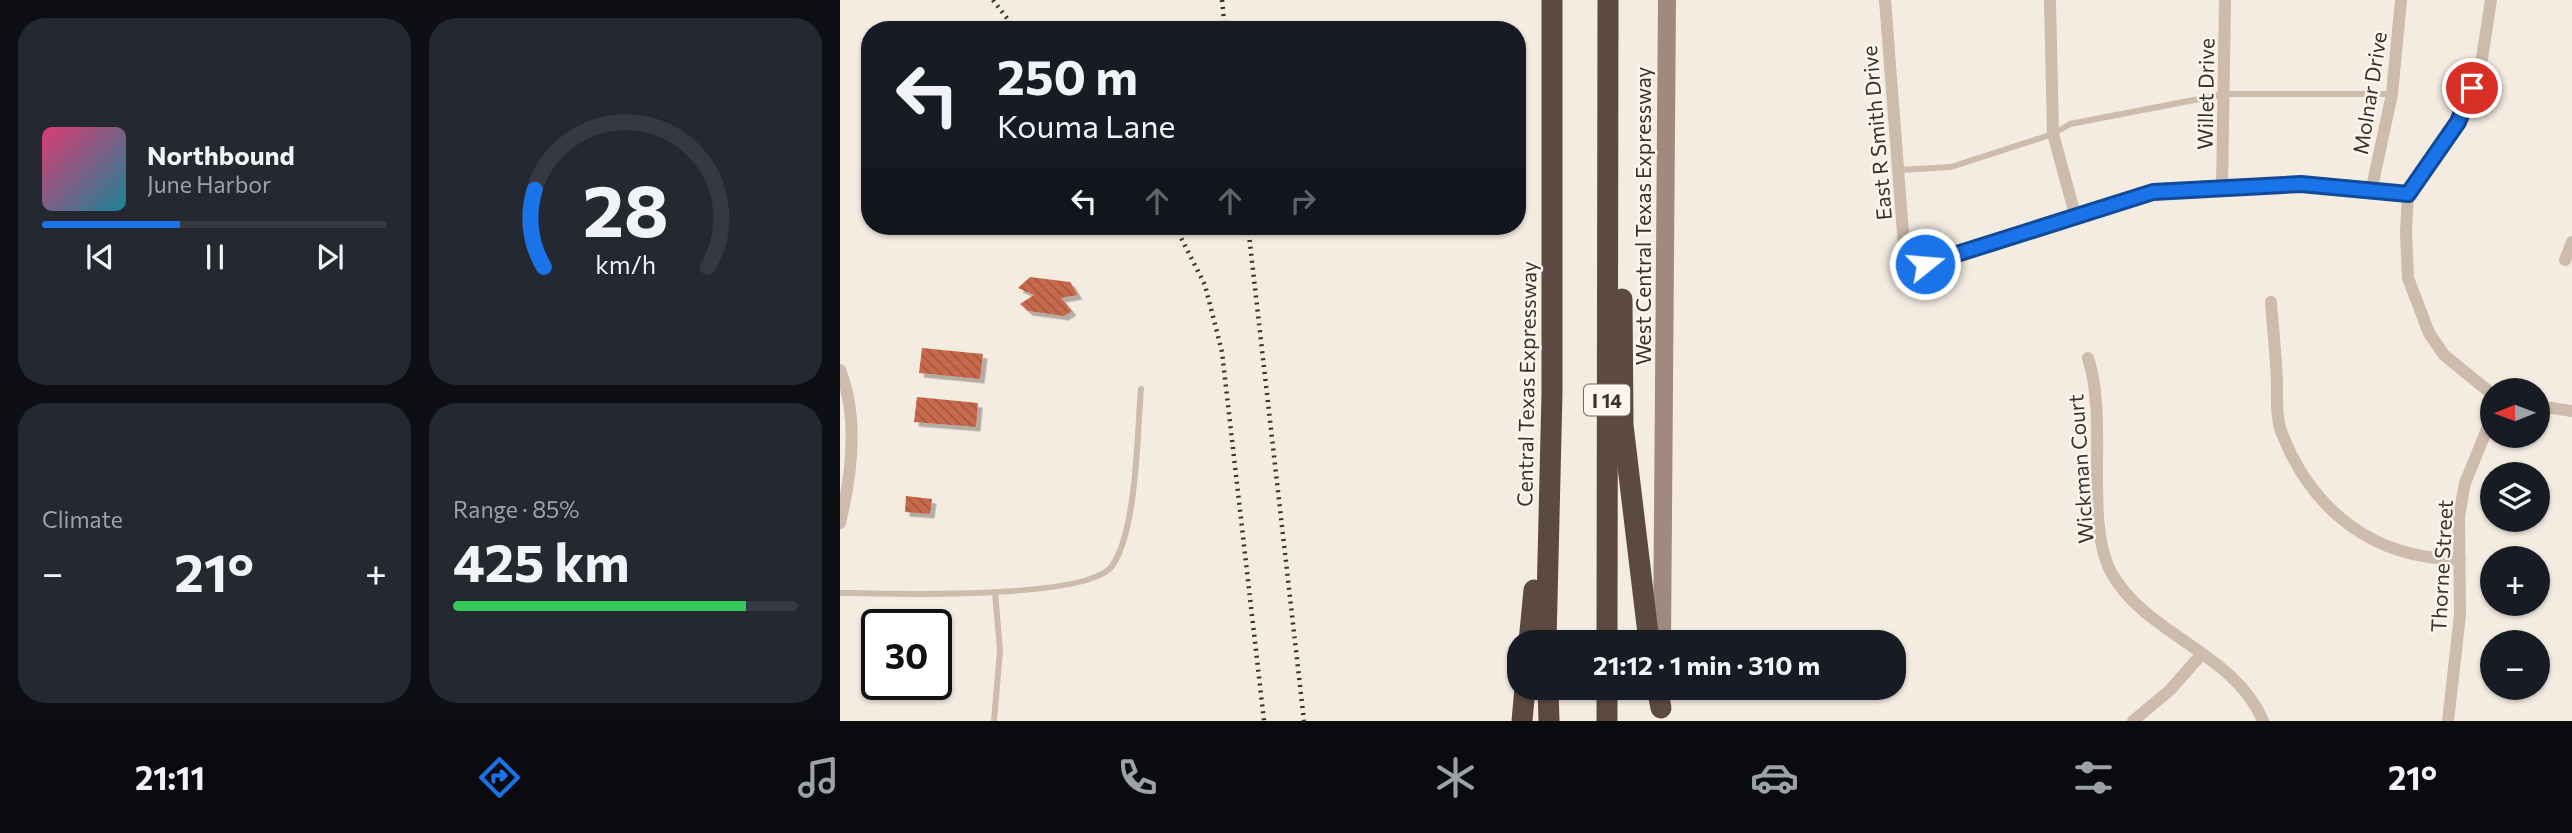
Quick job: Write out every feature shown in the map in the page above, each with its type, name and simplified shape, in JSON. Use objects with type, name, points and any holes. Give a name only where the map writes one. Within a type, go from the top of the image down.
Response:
[{"type":"highway","name":"Central Texas Expressway","points":[[1546,630],[1552,393],[1552,0]]},
{"type":"highway","name":"I 14","points":[[1607,630],[1608,0]]},
{"type":"highway","points":[[1608,158],[1622,237],[1623,425],[1647,630]]},
{"type":"highway","points":[[1530,630],[1541,465],[1552,393]]},
{"type":"highway","points":[[1522,721],[1524,700]]},
{"type":"highway","points":[[1548,700],[1549,721]]},
{"type":"highway","points":[[1607,700],[1607,721]]},
{"type":"main road","name":"West Central Texas Expressway","points":[[1662,630],[1667,0]]},
{"type":"street","name":"East R Smith Drive","points":[[1885,0],[1905,246],[1925,264],[2153,192],[2301,184],[2408,194]]},
{"type":"street","points":[[2050,0],[2053,134],[2076,218]]},
{"type":"street","name":"Willet Drive","points":[[2222,189],[2225,0]]},
{"type":"street","name":"Molnar Drive","points":[[2371,192],[2392,94],[2402,0]]},
{"type":"street","points":[[2480,384],[2444,355],[2418,310],[2408,278],[2408,194],[2458,122],[2482,58],[2491,0]]},
{"type":"street","points":[[2565,260],[2572,242]]},
{"type":"street","points":[[2271,302],[2281,431],[2311,486],[2329,511],[2375,542],[2408,554],[2434,559],[2460,559]]},
{"type":"street","name":"Wickman Court","points":[[2088,358],[2093,374],[2098,417],[2100,534],[2110,571],[2129,600],[2229,674],[2263,721]]},
{"type":"street","points":[[840,370],[851,409],[852,434],[840,523]]},
{"type":"street","points":[[2550,408],[2572,411]]},
{"type":"street","name":"Thorne Street","points":[[2448,721],[2460,615],[2459,516],[2465,483],[2480,446]]},
{"type":"street","points":[[2133,721],[2170,690],[2202,655]]},
{"type":"lane","points":[[1899,170],[1951,167],[2053,134],[2070,124],[2225,94],[2392,94]]},
{"type":"lane","points":[[840,593],[995,592],[1060,586],[1100,576],[1112,567],[1122,545],[1130,512],[1141,388]]},
{"type":"lane","points":[[994,721],[1000,651],[995,592]]},
{"type":"building","points":[[1030,277],[1070,282],[1078,295],[1061,298],[1072,311],[1064,316],[1028,311],[1020,304],[1034,295],[1018,288]]},
{"type":"building","points":[[922,348],[983,354],[980,379],[919,373]]},
{"type":"building","points":[[917,397],[978,403],[976,427],[914,422]]},
{"type":"building","points":[[906,496],[932,499],[930,514],[905,512]]},
{"type":"railway","points":[[993,0],[1009,21]]},
{"type":"railway","points":[[1222,0],[1224,21]]},
{"type":"railway","points":[[1180,235],[1205,285],[1222,352],[1264,721]]},
{"type":"railway","points":[[1249,235],[1304,721]]},
{"type":"route","points":[[1925,264],[2153,192],[2301,184],[2408,194],[2458,122],[2472,88]]}]
